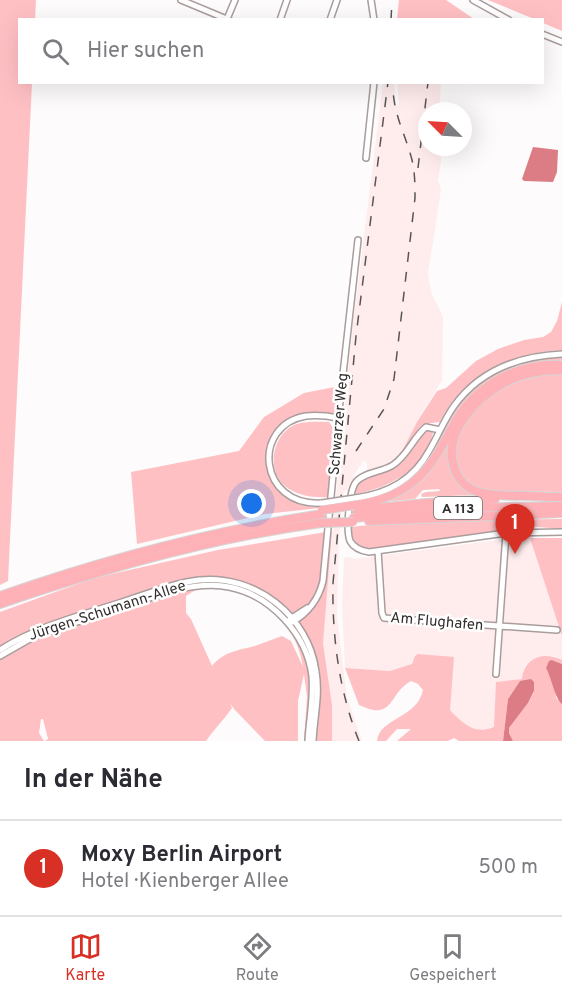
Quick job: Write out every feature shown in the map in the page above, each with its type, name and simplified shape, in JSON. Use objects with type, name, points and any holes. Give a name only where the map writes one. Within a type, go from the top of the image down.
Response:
[{"type":"highway","points":[[354,511],[414,482],[434,459],[465,408],[487,387],[520,370],[562,365]]},
{"type":"highway","points":[[548,497],[479,493],[469,488],[460,479],[454,467],[452,450],[457,432],[466,416],[494,389],[527,374],[562,370]]},
{"type":"highway","name":"A 113","points":[[354,511],[426,503],[562,497]]},
{"type":"highway","name":"A 113","points":[[0,596],[135,553],[322,512],[562,506]]},
{"type":"highway","points":[[354,511],[562,514]]},
{"type":"highway","name":"A 113","points":[[0,604],[90,573],[246,535],[322,512]]},
{"type":"street","points":[[228,18],[235,0]]},
{"type":"street","points":[[281,18],[288,0]]},
{"type":"street","points":[[331,18],[337,0]]},
{"type":"street","points":[[371,0],[374,18]]},
{"type":"street","points":[[473,0],[505,18]]},
{"type":"street","points":[[185,1],[226,18]]},
{"type":"street","points":[[544,34],[562,42]]},
{"type":"street","points":[[366,158],[374,84]]},
{"type":"street","name":"Schwarzer Weg","points":[[291,621],[306,612],[318,596],[323,581],[358,240]]},
{"type":"street","points":[[338,418],[305,416],[294,420],[276,435],[269,452],[270,471],[283,492],[322,512],[354,511],[407,478],[429,452],[440,430],[463,395],[489,373],[529,357],[562,354]]},
{"type":"street","points":[[440,430],[426,427],[396,464],[360,479],[352,489],[348,529],[349,538],[357,548],[367,552],[506,533],[562,532]]},
{"type":"street","points":[[496,674],[506,533]]},
{"type":"street","name":"Am Flughafen","points":[[378,551],[384,618],[557,630]]},
{"type":"street","name":"Jürgen-Schumann-Allee","points":[[0,650],[41,629],[197,580],[220,580],[253,589],[274,601],[304,634],[312,653],[317,675],[313,741]]},
{"type":"street","name":"Jürgen-Schumann-Allee","points":[[0,656],[23,642],[49,631],[174,590],[219,585],[240,590],[270,606],[291,621],[307,654],[312,675],[308,741]]},
{"type":"street","points":[[291,621],[310,606]]},
{"type":"street","points":[[304,634],[302,622],[306,612]]},
{"type":"shaded area","points":[[0,0],[36,0],[35,18],[18,18],[18,84],[32,84],[8,581],[0,585]]},
{"type":"shaded area","points":[[399,0],[446,0],[473,18],[397,18]]},
{"type":"shaded area","points":[[488,0],[562,0],[562,31],[544,23],[544,18],[532,18]]},
{"type":"shaded area","points":[[383,84],[394,84],[396,106],[399,105],[397,84],[441,84],[440,102],[418,102],[418,156],[441,156],[438,181],[441,189],[428,274],[431,292],[443,317],[442,380],[400,455],[385,466],[372,471],[367,470],[367,463],[364,460],[355,473],[350,490],[344,491],[339,538],[337,617],[347,698],[362,741],[332,741],[332,705],[323,643],[352,333]]},
{"type":"shaded area","points":[[533,147],[558,150],[557,172],[553,182],[522,179]]},
{"type":"shaded area","points":[[562,302],[562,350],[507,361],[476,378],[462,390],[440,422],[424,424],[420,427],[400,455],[437,391],[446,388],[476,361],[498,349],[524,340],[543,337],[551,332],[557,321]]},
{"type":"shaded area","points":[[562,356],[562,361],[528,364],[513,369],[484,385],[461,407],[430,457],[416,474],[409,480],[395,489],[362,500],[402,484],[414,474],[429,454],[455,407],[480,382],[509,367],[543,358]]},
{"type":"shaded area","points":[[562,373],[562,492],[479,491],[464,481],[454,462],[455,440],[473,410],[503,386],[536,374]]},
{"type":"shaded area","points":[[340,386],[336,412],[328,415],[306,415],[286,423],[278,429],[267,456],[271,479],[286,496],[296,501],[320,505],[320,508],[265,514],[137,544],[131,472],[239,451],[264,417],[304,393]]},
{"type":"shaded area","points":[[329,422],[336,432],[329,497],[306,496],[295,492],[285,486],[275,471],[274,452],[277,443],[289,428],[297,424]]},
{"type":"shaded area","points":[[428,430],[433,433],[429,446],[413,467],[392,482],[354,494],[355,488],[363,480],[391,468],[403,459]]},
{"type":"shaded area","points":[[452,434],[448,456],[450,463],[475,495],[422,497],[421,494],[426,492],[440,491],[439,489],[423,490],[415,499],[382,502],[407,489]]},
{"type":"shaded area","points":[[562,519],[562,529],[526,526],[374,549],[364,548],[357,544],[351,532],[351,527],[386,523]]},
{"type":"shaded area","points":[[332,531],[323,643],[332,705],[332,741],[304,741],[307,697],[304,674],[298,701],[298,741],[265,741],[230,703],[232,708],[206,741],[45,741],[48,739],[43,719],[41,719],[39,733],[44,741],[0,741],[0,612],[94,578],[218,550]],"holes":[[[200,587],[219,588],[253,598],[268,607],[281,619],[291,632],[303,667],[291,641],[282,636],[232,652],[216,661],[212,666],[191,619],[186,613],[186,596]]]},
{"type":"shaded area","points":[[530,536],[562,636],[562,660],[554,656],[532,659],[525,665],[522,679],[497,682],[494,728],[482,731],[465,725],[450,710],[450,703],[413,659],[412,664],[390,671],[345,668],[342,605],[344,558],[354,559]]},
{"type":"shaded area","points":[[530,538],[562,538],[562,636]]},
{"type":"shaded area","points":[[418,654],[454,657],[450,710],[465,724],[481,730],[494,727],[496,682],[522,679],[527,665],[542,656],[562,660],[562,664],[552,660],[546,668],[554,683],[556,698],[562,704],[562,741],[513,741],[509,728],[534,692],[534,682],[520,681],[508,699],[503,741],[459,741],[454,738],[448,741],[397,741],[411,729],[397,729],[386,741],[377,741],[385,727],[414,707],[423,690],[411,681],[385,708],[371,709],[359,705],[345,668],[390,671],[412,664]]},
{"type":"shaded area","points":[[552,660],[562,664],[562,704],[557,698],[546,668]]},
{"type":"shaded area","points":[[531,679],[534,682],[534,691],[509,728],[513,741],[503,741],[508,699],[520,681]]},
{"type":"railway","points":[[391,18],[392,0]]},
{"type":"railway","points":[[359,741],[346,703],[338,664],[333,583],[356,336],[388,84]]},
{"type":"railway","points":[[418,168],[428,84]]},
{"type":"railway","points":[[356,451],[384,409],[394,379],[415,198],[412,160],[398,118],[393,91]]},
{"type":"place","name":"Moxy Berlin Airport","points":[[515,554]]}]
